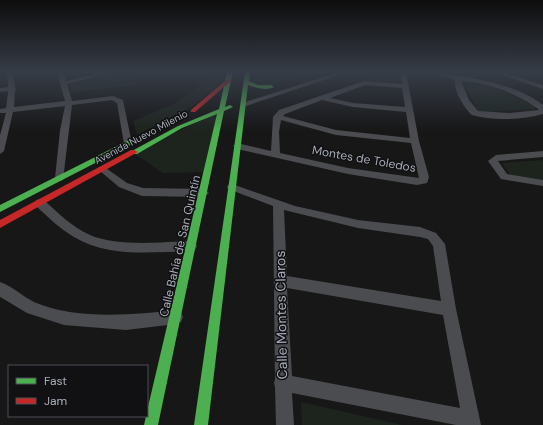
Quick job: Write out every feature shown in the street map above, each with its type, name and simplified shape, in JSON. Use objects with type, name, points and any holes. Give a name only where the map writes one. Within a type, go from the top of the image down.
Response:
[{"type":"street","points":[[0,151],[11,109],[13,92]]},
{"type":"street","points":[[60,178],[64,130],[69,103],[66,92]]},
{"type":"street","points":[[193,111],[213,92]]},
{"type":"street","name":"Calle Bahía de San Quintín","points":[[151,425],[204,193],[210,130],[223,105],[226,92]]},
{"type":"street","points":[[201,425],[244,92]]},
{"type":"street","name":"Avenida Nuevo Milenio","points":[[243,100],[261,92]]},
{"type":"street","name":"Avenida Nuevo Milenio","points":[[0,209],[193,111],[273,92]]},
{"type":"street","points":[[276,154],[277,117],[282,112],[288,108],[339,92]]},
{"type":"street","name":"Montes de Toledos","points":[[237,146],[348,171],[420,182],[424,181],[405,92]]},
{"type":"street","points":[[462,92],[475,116],[543,110]]},
{"type":"street","points":[[511,92],[543,110]]},
{"type":"street","points":[[0,111],[113,98],[120,102],[128,144]]},
{"type":"street","points":[[321,98],[353,105],[409,110]]},
{"type":"street","name":"Avenida Nuevo Milenio","points":[[0,224],[223,105]]},
{"type":"street","points":[[277,117],[336,132],[415,141]]},
{"type":"street","points":[[180,127],[196,126],[210,130]]},
{"type":"street","points":[[543,154],[494,158],[493,164],[504,177],[543,183]]},
{"type":"street","points":[[103,169],[123,185],[142,192],[204,193]]},
{"type":"street","points":[[232,187],[294,210],[358,224],[420,232],[432,236],[439,244],[449,310],[471,422],[282,383]]},
{"type":"street","points":[[40,203],[60,222],[91,240],[123,246],[191,246]]},
{"type":"street","name":"Calle Montes Claros","points":[[278,205],[281,281],[282,383],[285,425]]},
{"type":"street","points":[[281,281],[449,310]]},
{"type":"street","points":[[0,288],[7,294],[32,308],[64,318],[126,323],[176,318]]},
{"type":"shaded area","points":[[191,92],[209,92],[193,106],[137,135],[133,121],[176,103]]},
{"type":"shaded area","points":[[468,92],[505,92],[535,107],[535,109],[478,111]]},
{"type":"shaded area","points":[[222,111],[209,172],[163,173],[132,152]]},
{"type":"shaded area","points":[[543,160],[543,180],[511,176],[502,163]]},
{"type":"shaded area","points":[[301,402],[402,425],[302,425]]},
{"type":"traffic: fast","points":[[151,425],[226,92]]},
{"type":"traffic: fast","points":[[201,425],[244,92]]},
{"type":"traffic: fast","points":[[134,152],[180,127],[230,107]]},
{"type":"traffic: fast","points":[[0,209],[132,142]]},
{"type":"traffic: jam","points":[[193,111],[215,92]]},
{"type":"traffic: jam","points":[[0,224],[134,152]]}]
